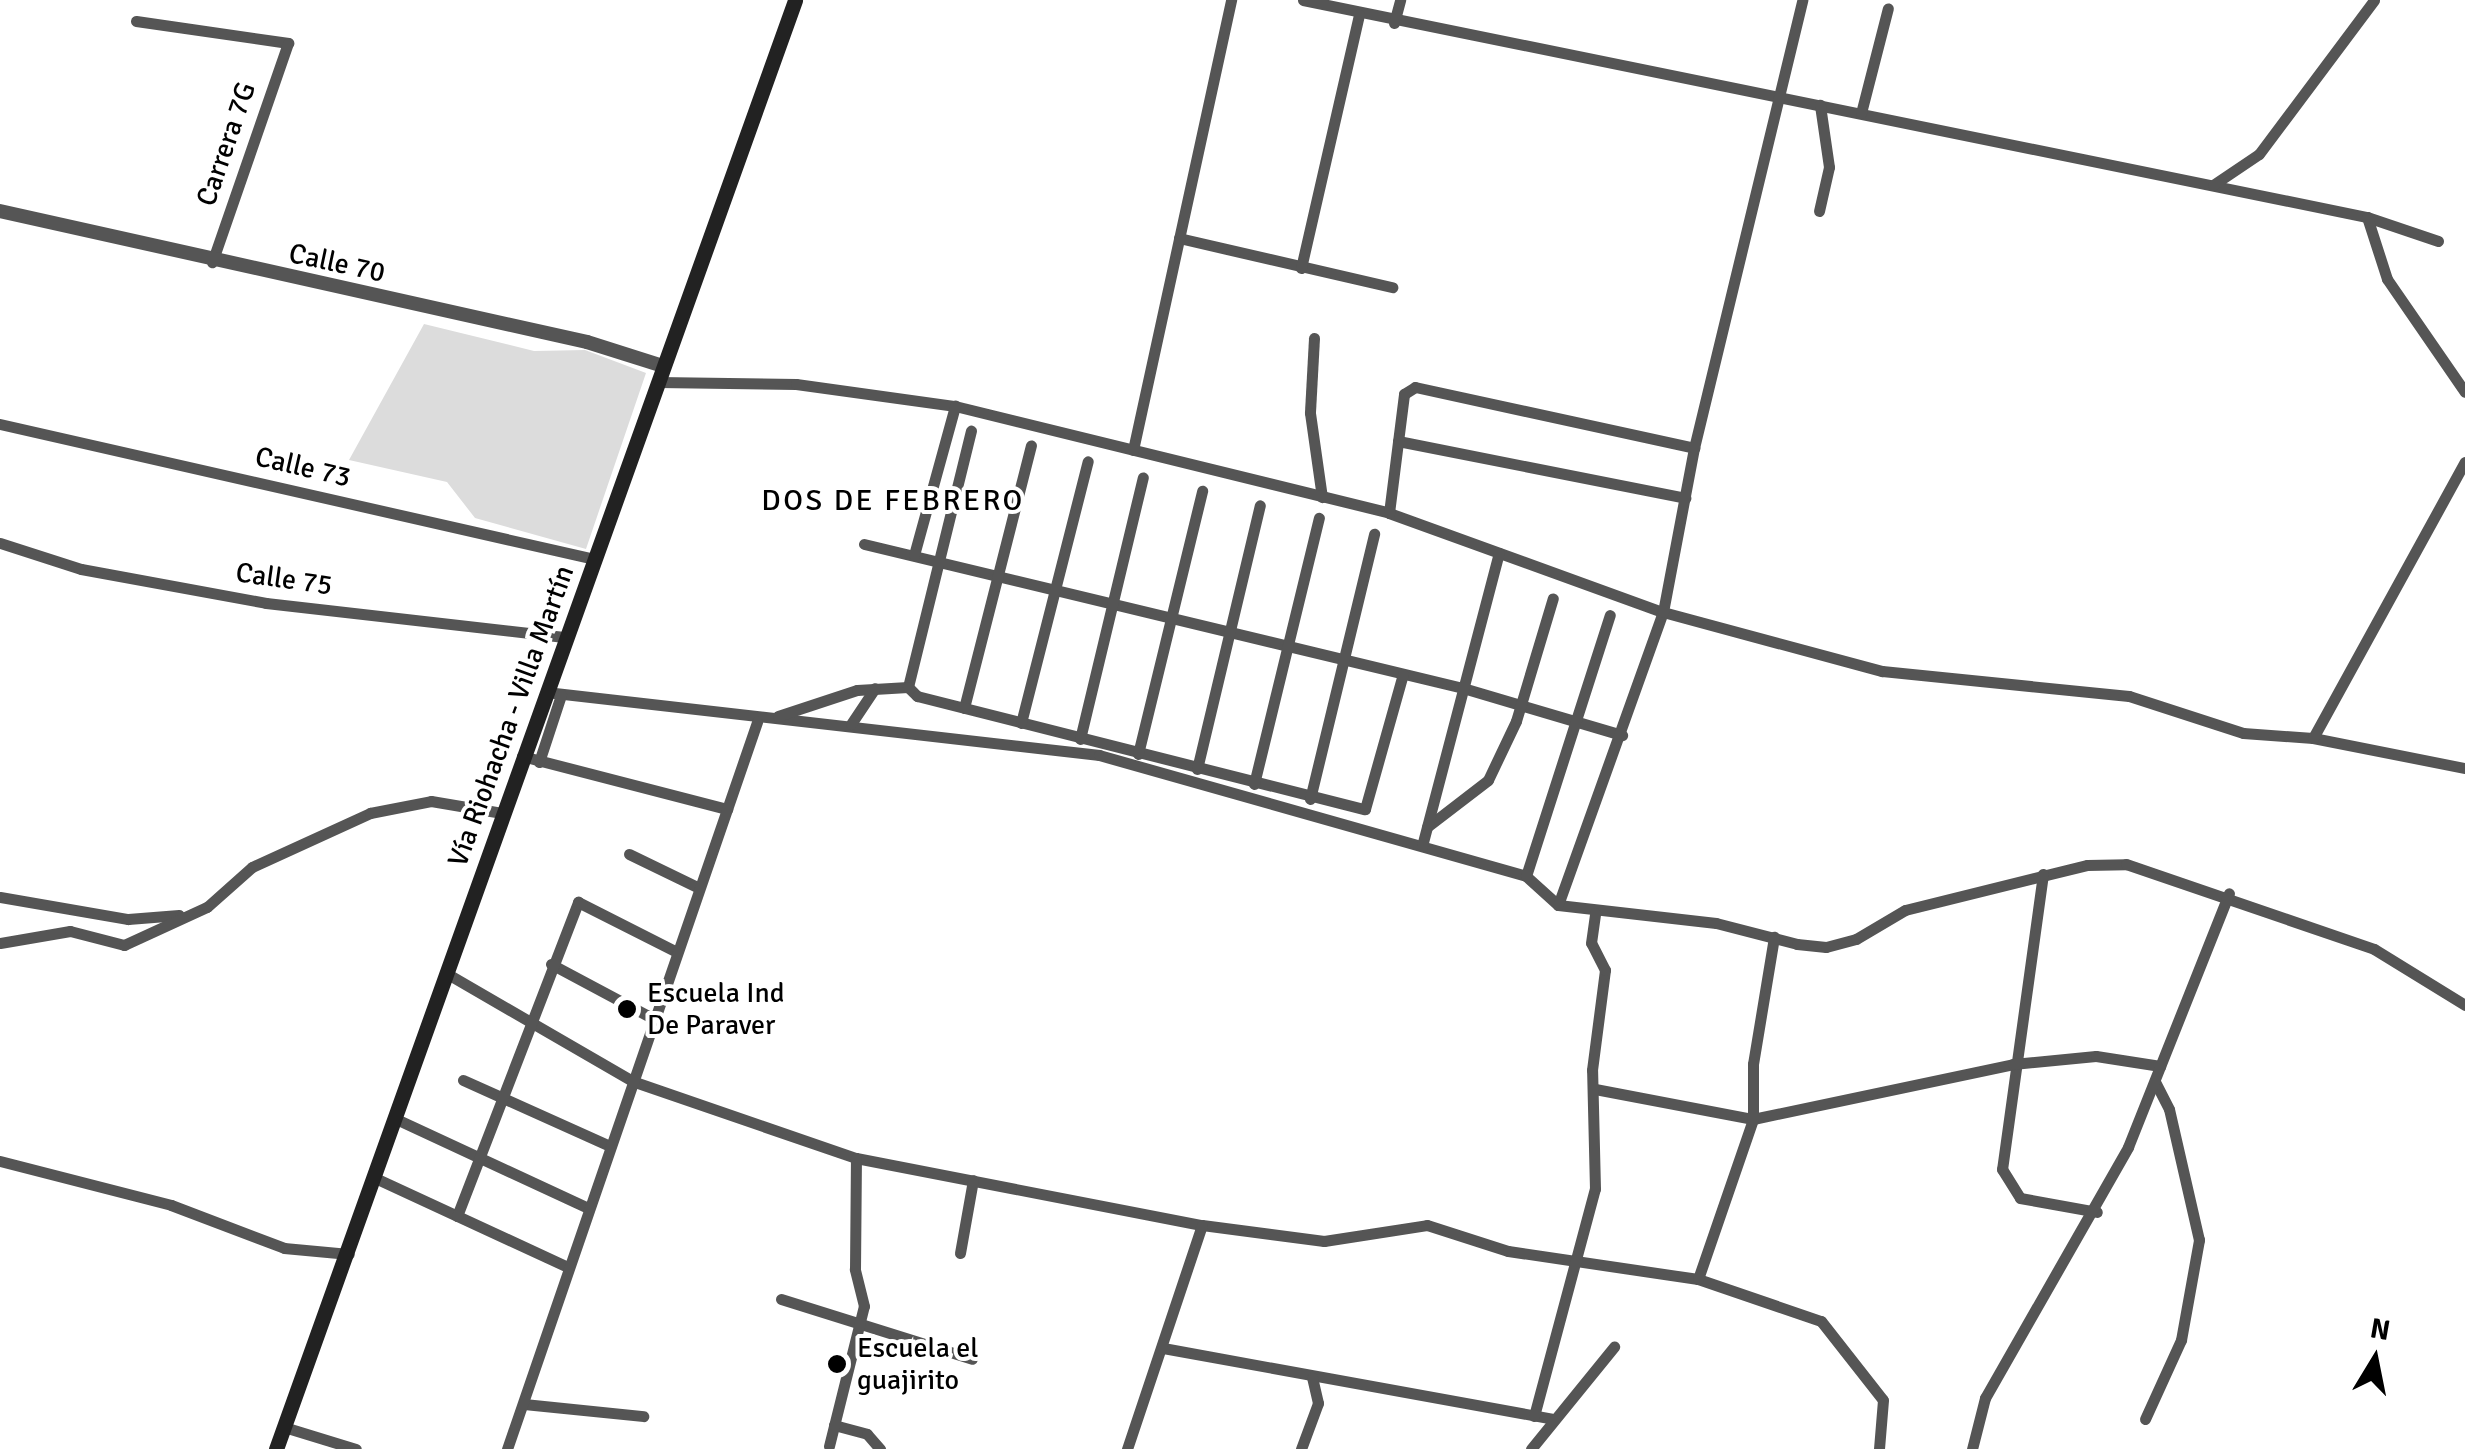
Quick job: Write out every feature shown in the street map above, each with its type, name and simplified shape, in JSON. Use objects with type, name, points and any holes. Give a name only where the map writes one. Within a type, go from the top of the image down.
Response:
[{"type":"main road","name":"Vía Riohacha - Villa Martín","points":[[276,1449],[349,1254],[522,756],[554,694],[566,636],[795,0]]},
{"type":"street","points":[[1133,450],[1232,0]]},
{"type":"street","points":[[1303,0],[1394,23],[2367,216],[2438,241]]},
{"type":"street","points":[[1394,23],[1400,0]]},
{"type":"street","points":[[1558,905],[1664,612],[1694,448],[1802,0]]},
{"type":"street","points":[[2213,185],[2259,154],[2374,0]]},
{"type":"street","points":[[1861,113],[1888,8]]},
{"type":"street","points":[[1301,268],[1359,14]]},
{"type":"street","name":"Carrera 7G","points":[[136,22],[288,43],[212,262]]},
{"type":"street","points":[[1819,212],[1829,179],[1820,105]]},
{"type":"street","name":"Calle 70","points":[[0,211],[212,262],[588,342],[661,374]]},
{"type":"street","points":[[2367,216],[2387,279],[2465,392]]},
{"type":"street","points":[[1180,238],[1392,287]]},
{"type":"street","points":[[1314,338],[1310,413],[1322,496]]},
{"type":"street","points":[[661,374],[796,384],[955,406],[1389,513],[1664,612],[1882,671],[2129,696],[2243,733],[2313,738],[2465,768]]},
{"type":"street","points":[[1389,513],[1404,394],[1415,388],[1694,448]]},
{"type":"street","points":[[914,555],[955,406]]},
{"type":"street","name":"Calle 73","points":[[0,424],[594,559]]},
{"type":"street","points":[[908,687],[934,560],[971,430]]},
{"type":"street","points":[[1398,441],[1685,498]]},
{"type":"street","points":[[964,708],[1031,444]]},
{"type":"street","points":[[1021,724],[1088,461]]},
{"type":"street","points":[[2313,738],[2465,462]]},
{"type":"street","points":[[1080,739],[1143,477]]},
{"type":"street","points":[[1138,754],[1202,490]]},
{"type":"street","points":[[1198,769],[1260,505]]},
{"type":"street","points":[[1254,784],[1318,518]]},
{"type":"street","points":[[1310,799],[1374,534]]},
{"type":"street","name":"Calle 75","points":[[0,542],[81,569],[266,603],[566,636]]},
{"type":"street","points":[[864,544],[1463,688],[1622,735]]},
{"type":"street","points":[[1422,846],[1499,553]]},
{"type":"street","points":[[1428,826],[1488,780],[1520,705],[1553,598]]},
{"type":"street","points":[[1526,876],[1610,616]]},
{"type":"street","points":[[539,762],[554,694],[757,722],[876,688],[908,687],[1021,724],[1310,799],[1365,809],[1403,674]]},
{"type":"street","points":[[851,724],[876,688]]},
{"type":"street","points":[[773,718],[1100,755],[1526,876],[1558,905],[1826,947],[1856,940],[1906,910],[2043,874],[2126,864],[2230,894],[2374,949],[2465,1005]]},
{"type":"street","points":[[507,1449],[757,722]]},
{"type":"street","points":[[522,756],[727,809]]},
{"type":"street","points":[[0,897],[128,919],[179,915],[207,907],[252,867],[370,812],[432,801],[502,813]]},
{"type":"street","points":[[629,854],[700,888]]},
{"type":"street","points":[[2043,874],[2013,1064],[2002,1170],[2020,1198],[2096,1212]]},
{"type":"street","points":[[1972,1449],[1985,1398],[2096,1212],[2155,1081],[2230,894]]},
{"type":"street","points":[[458,1216],[551,964],[578,902],[677,952]]},
{"type":"street","points":[[1534,1416],[1573,1255],[1595,1189],[1596,1000],[1605,970],[1591,942],[1595,913]]},
{"type":"street","points":[[0,942],[70,932],[124,945],[179,915]]},
{"type":"street","points":[[1698,1279],[1752,1119],[1753,1064],[1774,937]]},
{"type":"street","points":[[551,964],[654,1019]]},
{"type":"street","points":[[446,973],[528,1026],[632,1081],[856,1158],[1202,1224],[1324,1241],[1426,1225],[1508,1251],[1573,1255],[1698,1279],[1821,1320],[1882,1400],[1879,1449]]},
{"type":"street","points":[[1595,1089],[1752,1119],[2013,1064],[2096,1056],[2160,1066]]},
{"type":"street","points":[[462,1080],[610,1146]]},
{"type":"street","points":[[2145,1419],[2181,1340],[2199,1240],[2170,1109],[2155,1081]]},
{"type":"street","points":[[394,1118],[588,1208]]},
{"type":"street","points":[[830,1446],[858,1327],[856,1158]]},
{"type":"street","points":[[0,1161],[158,1201],[284,1248],[349,1254]]},
{"type":"street","points":[[373,1177],[568,1267]]},
{"type":"street","points":[[960,1253],[973,1180]]},
{"type":"street","points":[[1127,1449],[1202,1224]]},
{"type":"street","points":[[781,1299],[858,1327],[972,1359]]},
{"type":"street","points":[[1532,1449],[1552,1419],[1614,1347]]},
{"type":"street","points":[[1163,1348],[1552,1419]]},
{"type":"street","points":[[1301,1449],[1318,1403],[1312,1378]]},
{"type":"street","points":[[524,1404],[643,1416]]},
{"type":"street","points":[[834,1425],[867,1434],[880,1449]]},
{"type":"street","points":[[284,1427],[356,1449]]},
{"type":"shaded area","points":[[424,324],[534,351],[585,350],[646,373],[586,549],[475,518],[447,482],[349,460]]},
{"type":"place","name":"Escuela Ind De Paraver","points":[[627,1009]]},
{"type":"place","name":"Escuela el guajirito","points":[[837,1364]]},
{"type":"district","name":"DOS DE FEBRERO","points":[[893,501]]}]
